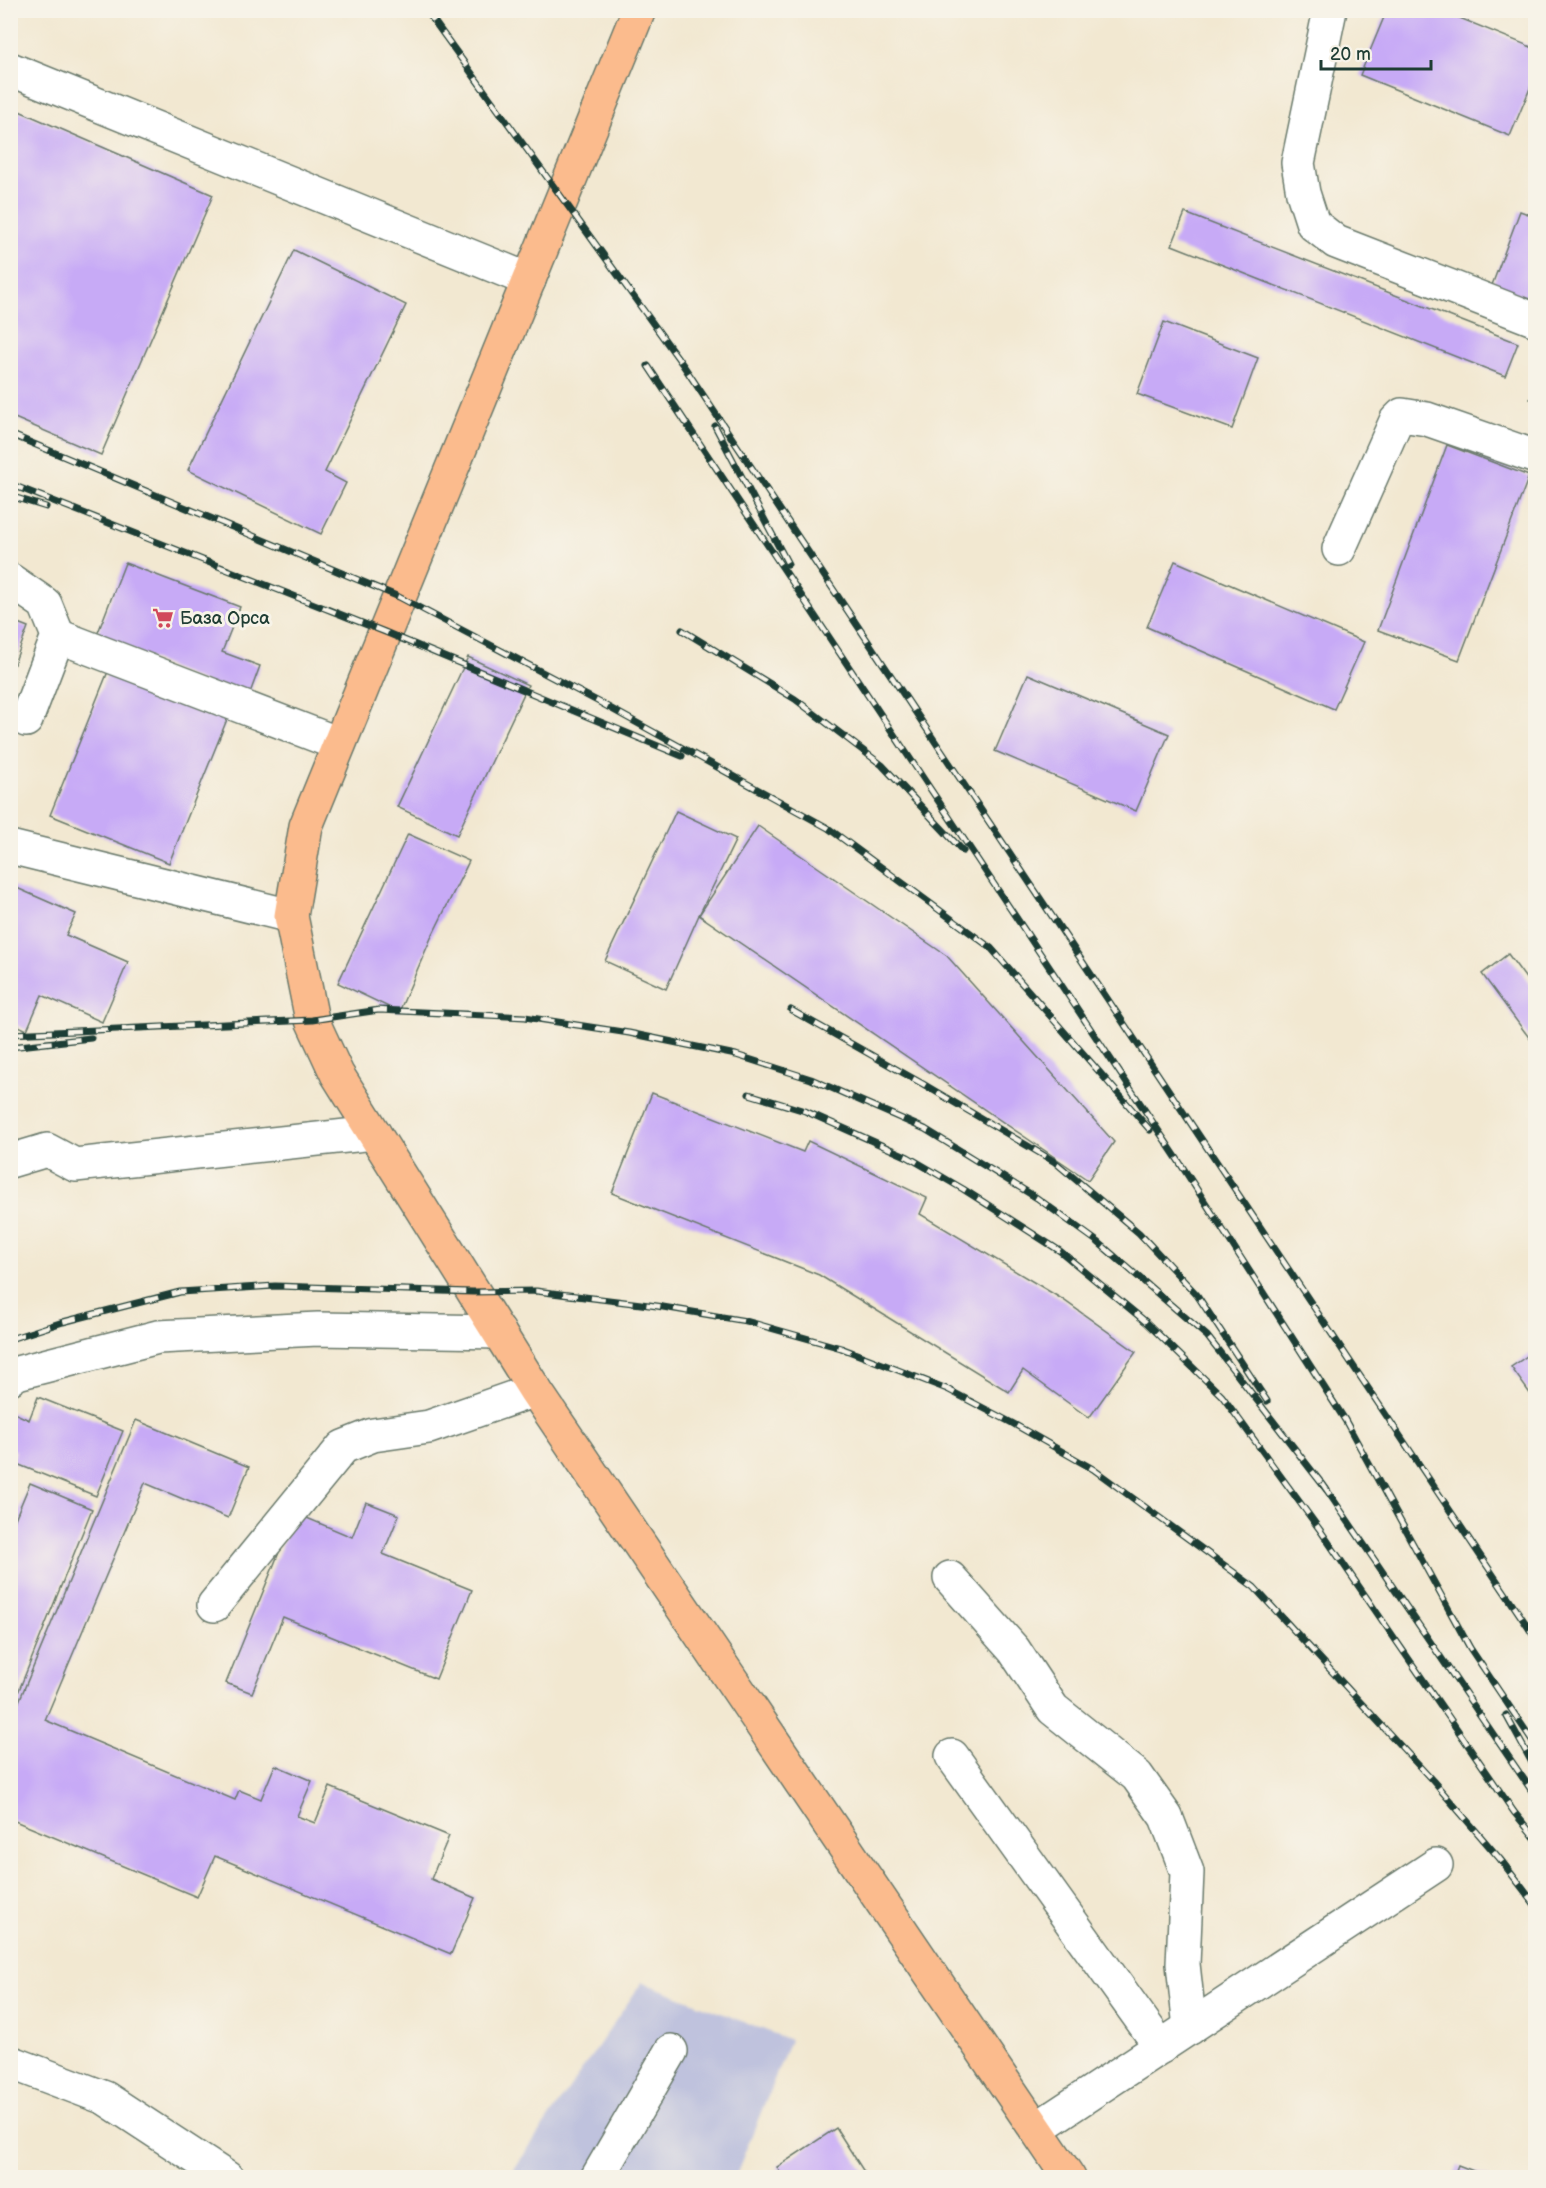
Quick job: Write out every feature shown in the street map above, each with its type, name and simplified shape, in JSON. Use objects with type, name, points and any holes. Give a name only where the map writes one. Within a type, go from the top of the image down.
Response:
[{"type":"main road","points":[[639,10],[306,826],[291,916],[312,1020],[337,1074],[535,1390],[1069,2178]]},
{"type":"street","points":[[1330,10],[1298,164],[1303,193],[1313,224],[1336,242],[1536,320]]},
{"type":"street","points":[[10,69],[528,280]]},
{"type":"street","points":[[1339,549],[1396,421],[1402,415],[1434,422],[1536,457]]},
{"type":"street","points":[[10,580],[45,604],[58,636],[26,720]]},
{"type":"street","points":[[58,636],[339,744]]},
{"type":"street","points":[[10,847],[291,916]]},
{"type":"street","points":[[10,1161],[47,1150],[75,1165],[374,1133]]},
{"type":"street","points":[[10,1378],[17,1373],[158,1337],[318,1329],[499,1332]]},
{"type":"street","points":[[214,1605],[342,1447],[373,1435],[429,1427],[535,1390]]},
{"type":"street","points":[[950,1578],[1014,1650],[1053,1709],[1137,1776],[1166,1817],[1187,1872],[1183,1964],[1190,2028]]},
{"type":"street","points":[[952,1756],[1161,2047]]},
{"type":"street","points":[[1036,2129],[1436,1865]]},
{"type":"street","points":[[597,2178],[671,2051]]},
{"type":"street","points":[[10,2062],[105,2098],[227,2178]]},
{"type":"shaded area","points":[[642,1982],[790,2040],[735,2177],[508,2178]]},
{"type":"building","points":[[1387,10],[1440,10],[1536,49],[1536,74],[1510,136],[1360,75]]},
{"type":"building","points":[[10,107],[213,195],[101,455],[10,416]]},
{"type":"building","points":[[1520,211],[1536,217],[1536,311],[1489,293]]},
{"type":"building","points":[[1185,213],[1518,343],[1505,376],[1172,245]]},
{"type":"building","points":[[294,250],[406,305],[325,472],[346,483],[321,534],[188,470]]},
{"type":"building","points":[[1164,322],[1258,358],[1232,429],[1137,394]]},
{"type":"building","points":[[1536,385],[1536,401],[1530,399]]},
{"type":"building","points":[[1447,445],[1529,476],[1459,660],[1378,630]]},
{"type":"building","points":[[1175,561],[1364,642],[1334,709],[1147,627]]},
{"type":"building","points":[[125,563],[240,607],[222,652],[260,666],[247,701],[97,635]]},
{"type":"building","points":[[10,620],[28,627],[11,672],[10,671]]},
{"type":"building","points":[[468,657],[528,685],[457,835],[397,807]]},
{"type":"building","points":[[109,669],[228,717],[169,863],[50,815]]},
{"type":"building","points":[[1028,674],[1169,734],[1136,811],[995,751]]},
{"type":"building","points":[[676,811],[736,839],[666,989],[605,961]]},
{"type":"building","points":[[758,826],[947,956],[1114,1142],[1088,1180],[699,915]]},
{"type":"building","points":[[408,834],[469,861],[431,938],[399,1012],[338,983]]},
{"type":"building","points":[[10,885],[76,914],[66,935],[128,962],[102,1022],[42,995],[27,1030],[10,1022]]},
{"type":"building","points":[[1508,954],[1536,992],[1536,1047],[1482,974]]},
{"type":"building","points":[[652,1093],[803,1152],[808,1141],[927,1198],[920,1214],[1062,1299],[1136,1352],[1089,1418],[1023,1370],[1009,1392],[819,1275],[612,1193]]},
{"type":"building","points":[[1536,1350],[1536,1402],[1511,1367]]},
{"type":"building","points":[[38,1397],[123,1431],[96,1496],[12,1462],[16,1451],[10,1449],[12,1412],[29,1420]]},
{"type":"building","points":[[136,1420],[249,1467],[228,1518],[145,1483],[45,1720],[235,1800],[239,1790],[261,1799],[275,1765],[312,1781],[297,1816],[315,1823],[330,1787],[449,1836],[431,1879],[475,1898],[451,1954],[215,1856],[197,1897],[10,1819],[10,1723]]},
{"type":"building","points":[[30,1483],[92,1509],[11,1710],[10,1531]]},
{"type":"building","points":[[366,1502],[399,1515],[383,1554],[472,1590],[436,1679],[283,1617],[252,1693],[226,1683],[295,1513],[352,1537]]},
{"type":"building","points":[[836,2128],[868,2178],[783,2178],[777,2167]]},
{"type":"building","points":[[1458,2165],[1489,2177],[1489,2178],[1453,2178]]},
{"type":"railway","points":[[426,10],[683,365],[1536,1639]]},
{"type":"railway","points":[[648,366],[1178,1160],[1345,1420],[1470,1648],[1536,1746]]},
{"type":"railway","points":[[715,426],[788,564]]},
{"type":"railway","points":[[10,434],[399,597],[599,702],[828,828],[991,948],[1150,1130]]},
{"type":"railway","points":[[10,484],[385,632],[682,756]]},
{"type":"railway","points":[[10,496],[46,507]]},
{"type":"railway","points":[[682,630],[795,699],[882,765],[963,851]]},
{"type":"railway","points":[[10,1034],[312,1020],[379,1010],[525,1017],[629,1033],[736,1055],[811,1079],[925,1129],[1037,1198],[1098,1242],[1207,1336],[1326,1489]]},
{"type":"railway","points":[[791,1010],[1055,1162],[1139,1233],[1197,1295],[1267,1401]]},
{"type":"railway","points":[[10,1047],[91,1038]]},
{"type":"railway","points":[[749,1094],[805,1111],[908,1157],[1060,1251],[1146,1322],[1222,1396],[1320,1530],[1514,1812],[1536,1839]]},
{"type":"railway","points":[[10,1339],[63,1322],[180,1292],[275,1286],[473,1292],[536,1291],[657,1306],[746,1321],[841,1348],[947,1389],[1093,1469],[1254,1587],[1433,1781],[1500,1859],[1536,1906]]},
{"type":"railway","points":[[1322,1483],[1536,1797]]},
{"type":"railway","points":[[1506,1715],[1536,1770]]},
{"type":"place","name":"База Орса","points":[[163,618]]}]
